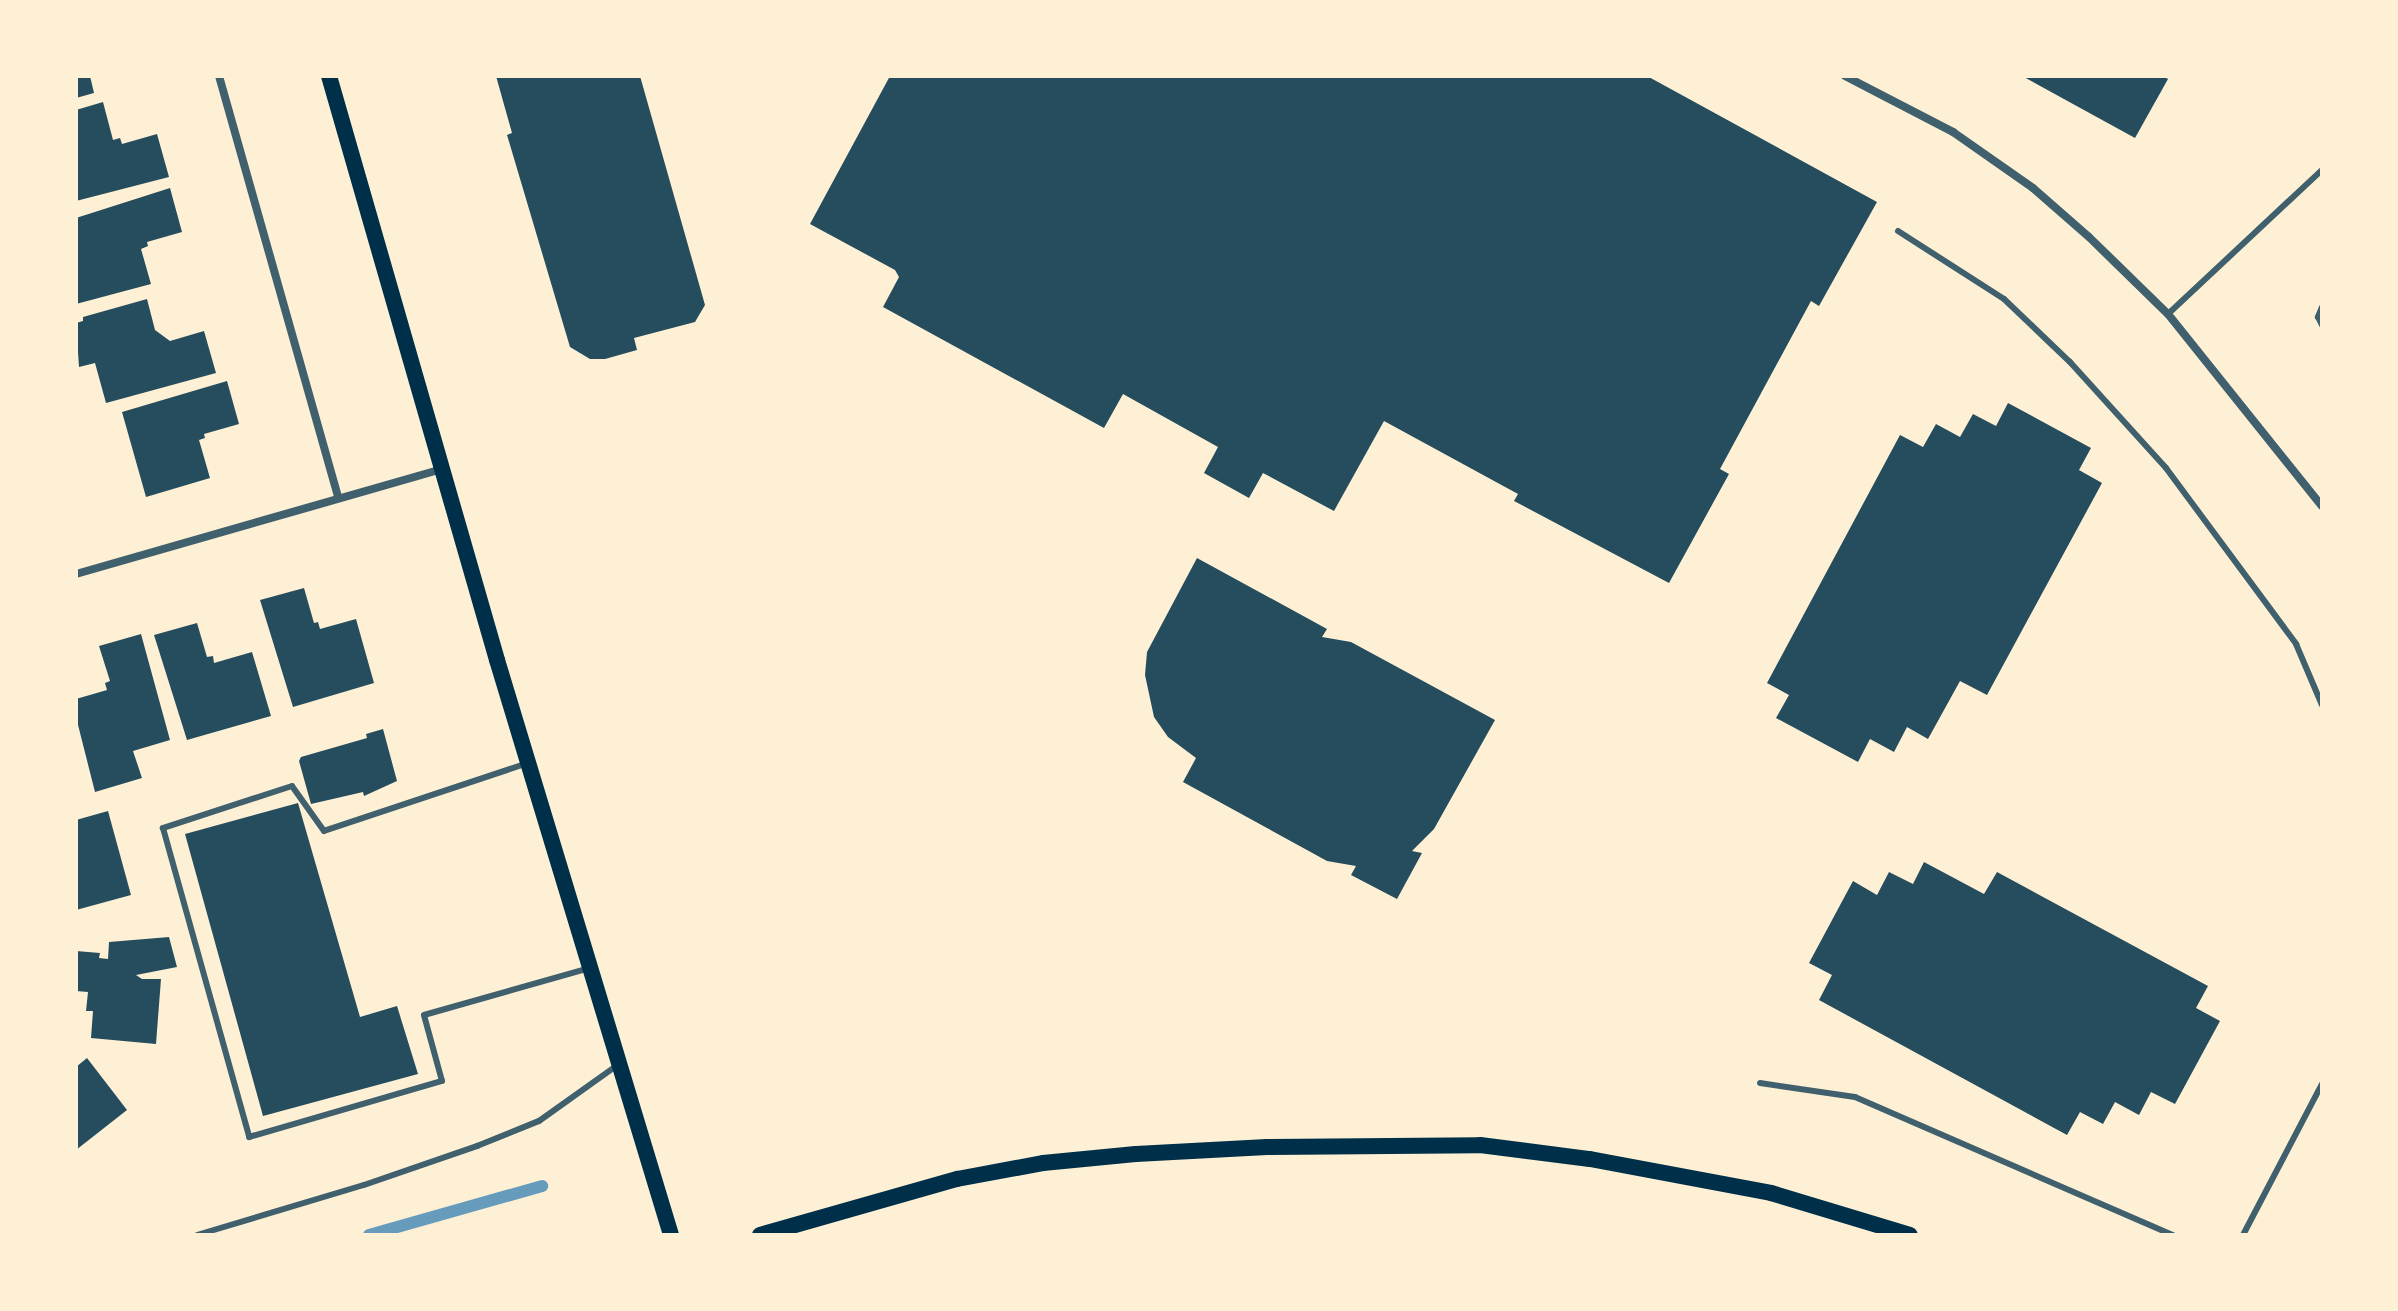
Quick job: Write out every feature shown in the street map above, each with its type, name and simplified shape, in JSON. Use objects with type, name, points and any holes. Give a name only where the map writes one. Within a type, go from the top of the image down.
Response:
[{"type":"main road","points":[[329,76],[528,763],[669,1228]]},
{"type":"main road","points":[[760,1235],[957,1179],[1043,1163],[1267,1147],[1480,1145],[1590,1159],[1771,1193],[1910,1235]]},
{"type":"street","points":[[219,76],[338,497]]},
{"type":"street","points":[[1845,76],[1953,132],[2033,188],[2168,314],[2322,506]]},
{"type":"street","points":[[76,574],[442,469]]},
{"type":"lane","points":[[2168,314],[2319,180],[2322,170]]},
{"type":"lane","points":[[1898,231],[2004,299],[2070,362],[2166,468],[2296,644],[2322,705]]},
{"type":"lane","points":[[2322,307],[2318,317],[2322,325]]},
{"type":"lane","points":[[528,763],[324,831],[292,786],[163,828],[249,1137],[442,1081],[424,1015],[591,968]]},
{"type":"lane","points":[[197,1235],[364,1185],[539,1121],[619,1064]]},
{"type":"lane","points":[[1760,1083],[1855,1097],[2173,1235]]},
{"type":"lane","points":[[2243,1235],[2322,1084]]},
{"type":"building","points":[[76,76],[90,76],[94,93],[76,98]]},
{"type":"building","points":[[496,76],[640,76],[705,305],[695,322],[634,338],[637,350],[605,359],[590,359],[570,347],[507,135],[512,133]]},
{"type":"building","points":[[890,76],[1647,76],[1877,202],[1819,306],[1811,301],[1720,469],[1729,474],[1669,583],[1514,501],[1518,494],[1384,421],[1334,511],[1263,473],[1249,498],[1204,473],[1218,447],[1123,394],[1104,428],[883,307],[899,277],[895,270],[810,224]]},
{"type":"building","points":[[2022,76],[2163,76],[2168,79],[2135,138]]},
{"type":"building","points":[[103,102],[113,140],[120,138],[122,144],[157,134],[169,177],[76,201],[76,110]]},
{"type":"building","points":[[170,188],[182,232],[147,242],[148,246],[141,249],[151,284],[76,304],[76,218]]},
{"type":"building","points":[[147,299],[155,330],[170,341],[204,331],[216,373],[106,403],[95,363],[79,367],[76,323],[83,321],[83,317]]},
{"type":"building","points":[[227,381],[239,424],[204,434],[205,438],[199,440],[210,478],[146,497],[122,412]]},
{"type":"building","points":[[2008,403],[2091,448],[2079,470],[2102,483],[1987,695],[1960,681],[1928,739],[1907,727],[1894,752],[1870,739],[1858,762],[1776,718],[1789,695],[1767,683],[1900,435],[1923,447],[1936,424],[1960,437],[1973,414],[1996,426]]},
{"type":"building","points":[[1197,558],[1327,629],[1322,637],[1351,642],[1495,720],[1434,829],[1412,851],[1422,853],[1397,899],[1351,875],[1356,866],[1327,861],[1183,782],[1196,758],[1168,737],[1154,717],[1145,675],[1147,652]]},
{"type":"building","points":[[304,588],[314,623],[318,622],[320,629],[356,619],[374,683],[293,707],[260,600]]},
{"type":"building","points":[[197,623],[207,657],[213,656],[214,663],[252,652],[271,716],[187,740],[154,635]]},
{"type":"building","points":[[141,634],[170,740],[133,751],[142,778],[95,792],[76,717],[76,699],[107,690],[105,683],[110,681],[99,646]]},
{"type":"building","points":[[383,729],[397,781],[364,796],[363,792],[311,804],[299,761],[301,757],[367,738],[366,734]]},
{"type":"building","points":[[298,803],[360,1017],[397,1006],[418,1074],[263,1116],[185,834]]},
{"type":"building","points":[[108,811],[131,895],[76,910],[76,820]]},
{"type":"building","points":[[1924,862],[1984,894],[1997,872],[2208,986],[2196,1008],[2220,1021],[2175,1104],[2151,1092],[2139,1115],[2115,1102],[2103,1124],[2080,1112],[2067,1135],[1819,1000],[1832,975],[1809,963],[1853,881],[1877,895],[1889,872],[1913,884]]},
{"type":"building","points":[[169,937],[177,967],[136,975],[142,979],[161,979],[156,1044],[91,1038],[93,1011],[86,1011],[88,992],[76,991],[76,951],[100,953],[99,958],[108,959],[109,942]]},
{"type":"building","points":[[87,1058],[127,1110],[76,1150],[76,1067]]},
{"type":"waterway","points":[[369,1235],[542,1186]]}]
